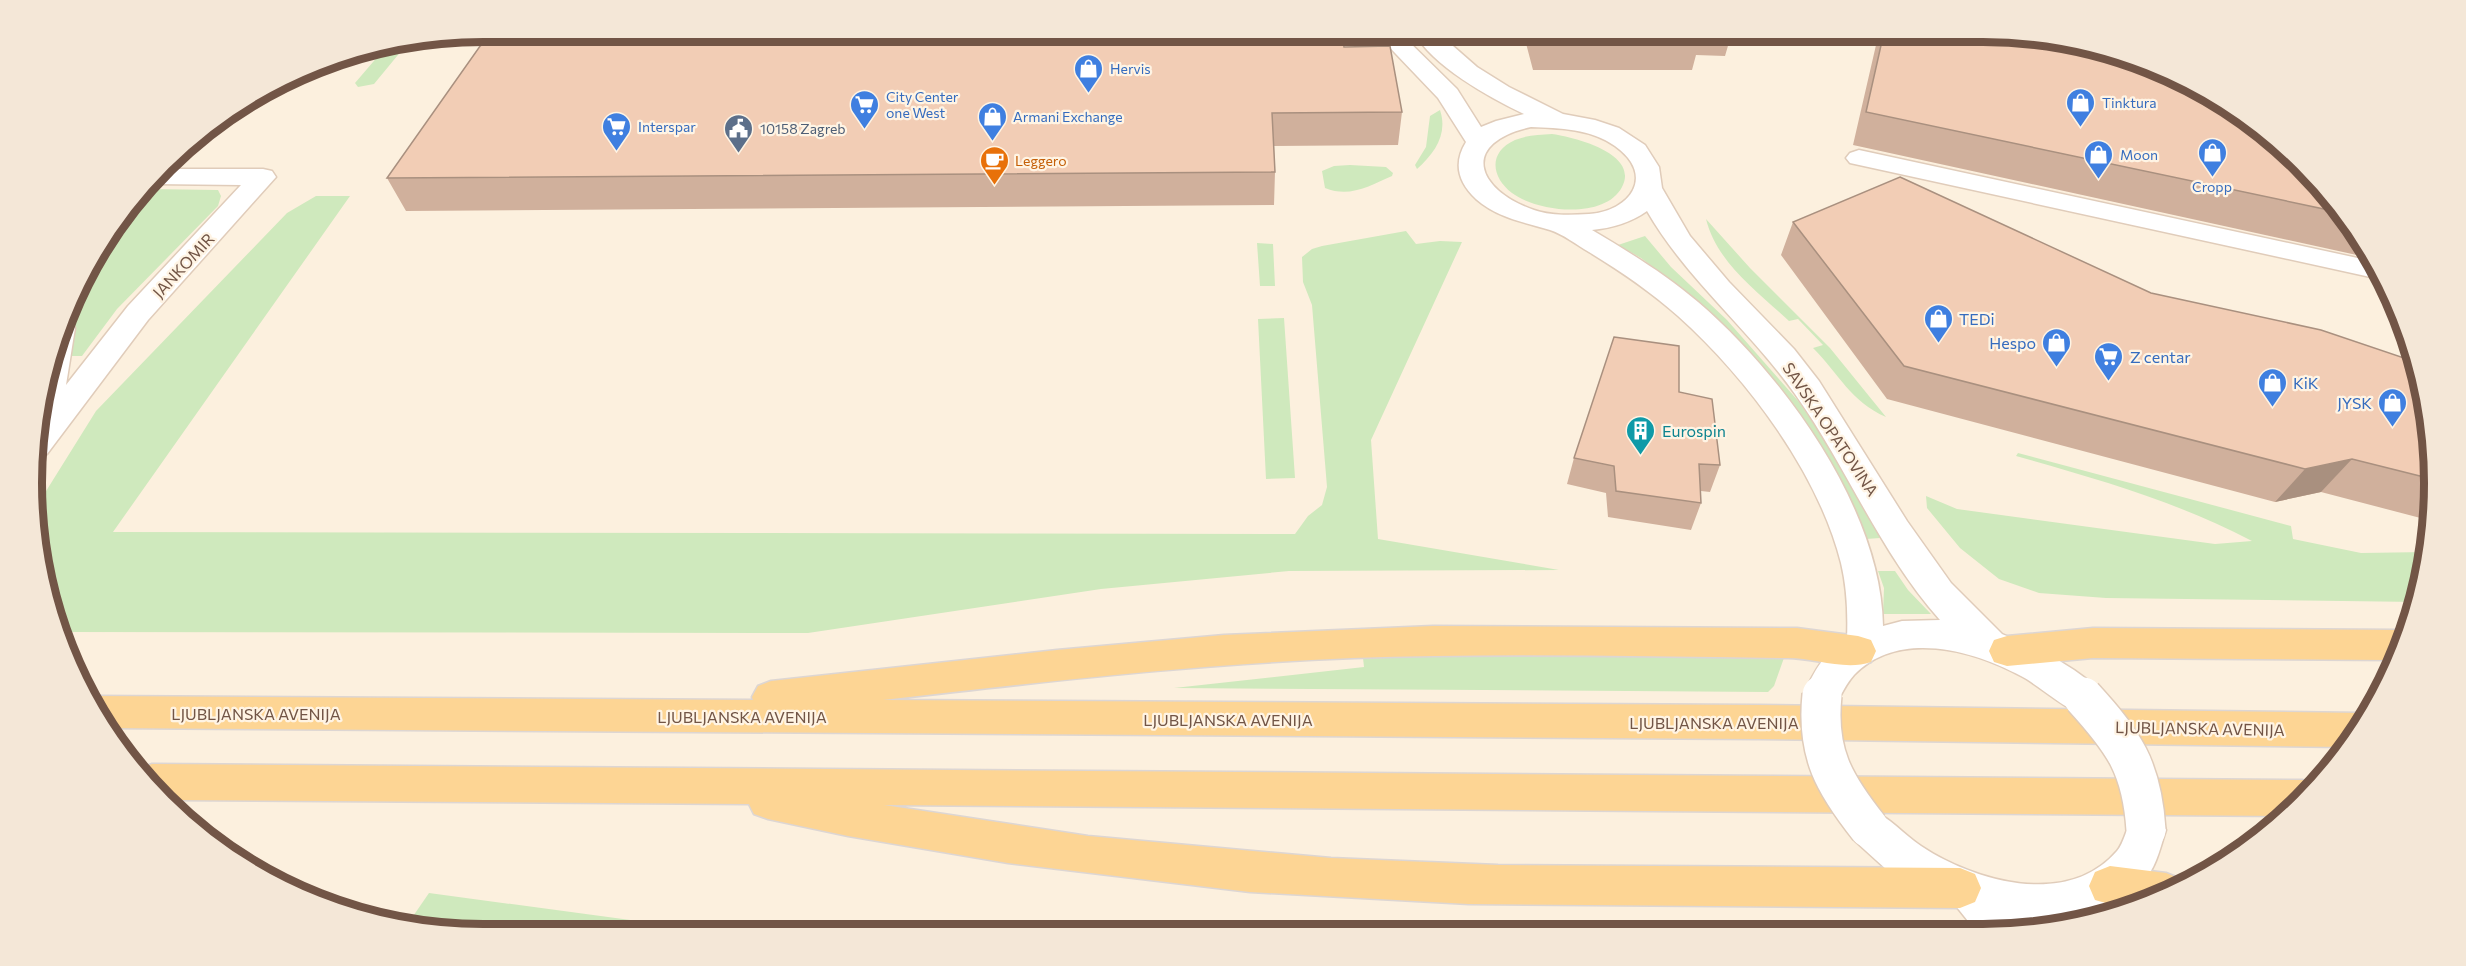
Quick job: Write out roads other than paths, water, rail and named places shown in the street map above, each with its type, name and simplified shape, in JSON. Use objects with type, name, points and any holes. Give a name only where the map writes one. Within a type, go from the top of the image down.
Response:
[{"type":"main road","points":[[593,715],[876,687],[1057,665],[1224,650],[1432,641],[1797,643],[1861,649]]},
{"type":"main road","points":[[1998,647],[2093,643],[2393,645]]},
{"type":"main road","name":"LJUBLJANSKA AVENIJA","points":[[106,712],[1746,722],[2349,730]]},
{"type":"main road","points":[[159,782],[2292,798]]},
{"type":"main road","points":[[702,787],[841,817],[987,842],[1121,860],[1249,871],[1413,882],[1966,890]]},
{"type":"main road","points":[[2090,901],[2137,896]]},
{"type":"street","points":[[1396,42],[1448,94],[1479,142]]},
{"type":"street","points":[[1436,42],[1483,84],[1515,102],[1558,120],[1601,130],[1624,141],[1641,156],[1649,173],[1648,189],[1638,204],[1618,216],[1590,223],[1559,223],[1528,217],[1501,205],[1481,190],[1471,172],[1470,158],[1479,142],[1490,132],[1506,125],[1531,120],[1558,120]]},
{"type":"street","points":[[1859,158],[2369,269]]},
{"type":"street","name":"JANKOMIR","points":[[45,434],[138,313],[263,177],[165,177]]},
{"type":"street","name":"SAVSKA OPATOVINA","points":[[1648,189],[1678,241],[1721,292],[1788,362],[1851,454],[1932,584],[1955,612],[1998,647]]},
{"type":"street","name":"SAVSKA OPATOVINA","points":[[1559,223],[1637,269],[1687,308],[1726,344],[1772,400],[1828,489],[1855,553],[1866,610],[1861,649]]},
{"type":"street","points":[[1931,634],[1958,637],[1998,647],[2040,667],[2083,697],[2115,732],[2132,760],[2145,799],[2146,830],[2134,861],[2090,901],[2050,904],[1999,900],[1966,890],[1907,860],[1869,828],[1842,794],[1828,768],[1820,743],[1818,718],[1822,695],[1836,670],[1861,649],[1884,639],[1931,634]]},
{"type":"street","points":[[1966,890],[1996,924]]},
{"type":"place","name":"Hervis","points":[[1089,94]]},
{"type":"place","name":"Tinktura","points":[[2081,128]]},
{"type":"place","name":"City Center one West","points":[[865,130]]},
{"type":"place","name":"Armani Exchange","points":[[992,142]]},
{"type":"place","name":"Interspar","points":[[617,152]]},
{"type":"place","name":"10158 Zagreb","points":[[739,154]]},
{"type":"place","name":"Cropp","points":[[2212,178]]},
{"type":"place","name":"Moon","points":[[2099,180]]},
{"type":"place","name":"Leggero","points":[[994,186]]},
{"type":"place","name":"TEDi","points":[[1938,344]]},
{"type":"place","name":"Hespo","points":[[2057,368]]},
{"type":"place","name":"Z centar","points":[[2109,382]]},
{"type":"place","name":"KiK","points":[[2272,408]]},
{"type":"place","name":"JYSK","points":[[2393,428]]},
{"type":"place","name":"Eurospin","points":[[1641,456]]}]
